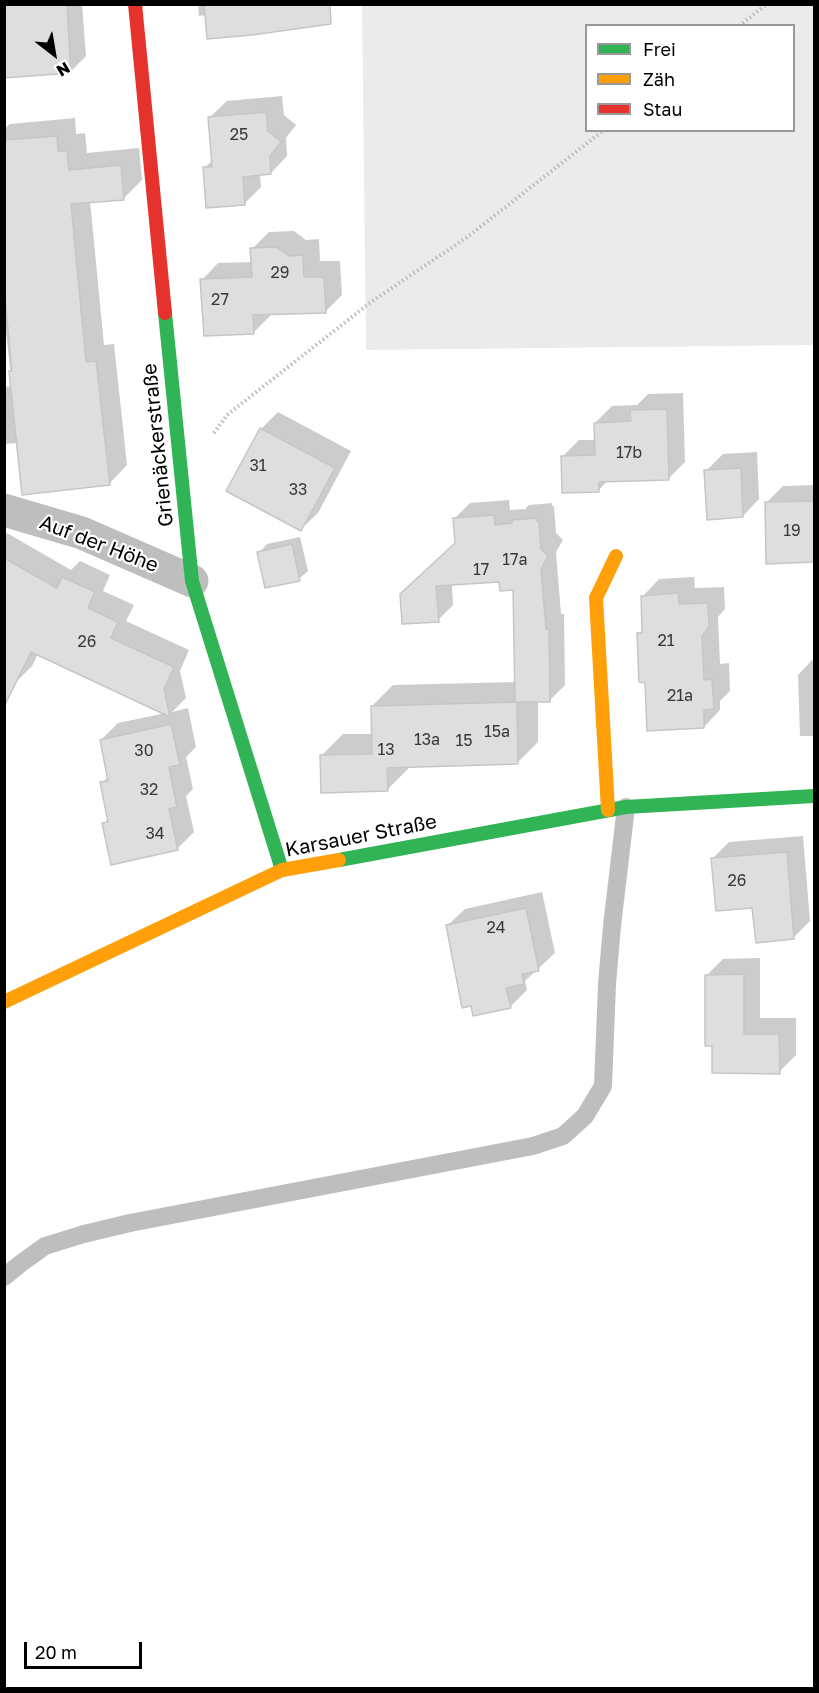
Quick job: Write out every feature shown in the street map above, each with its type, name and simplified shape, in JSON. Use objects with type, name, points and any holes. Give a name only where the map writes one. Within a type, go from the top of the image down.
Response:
[{"type":"street","name":"Grienäckerstraße","points":[[135,4],[192,581],[282,870]]},
{"type":"street","name":"Auf der Höhe","points":[[4,510],[82,533],[192,581]]},
{"type":"street","points":[[608,810],[596,598],[616,556]]},
{"type":"street","name":"Karsauer Straße","points":[[4,1002],[282,870],[626,807],[814,796]]},
{"type":"lane","points":[[4,1277],[45,1246],[84,1234],[130,1223],[533,1146],[563,1136],[585,1116],[603,1086],[607,984],[626,807]]},
{"type":"path","points":[[742,24],[766,4]]},
{"type":"path","points":[[179,461],[199,454],[227,415],[371,302],[466,238],[601,132]]},
{"type":"shaded area","points":[[362,5],[814,5],[814,345],[366,350]]},
{"type":"building","points":[[4,4],[67,4],[71,73],[4,78]]},
{"type":"building","points":[[204,4],[330,4],[331,24],[207,39]]},
{"type":"building","points":[[266,112],[268,131],[281,142],[270,156],[271,174],[243,177],[245,205],[206,208],[203,167],[212,167],[208,117]]},
{"type":"building","points":[[57,136],[58,151],[67,151],[69,170],[121,165],[124,200],[71,204],[86,362],[96,361],[110,485],[22,495],[9,371],[12,371],[4,289],[4,140]]},
{"type":"building","points":[[276,247],[289,256],[303,255],[304,277],[324,277],[326,313],[253,315],[254,334],[204,336],[200,279],[252,277],[250,248]]},
{"type":"building","points":[[667,409],[669,480],[599,482],[599,492],[562,493],[561,456],[595,455],[594,423],[631,421],[630,410]]},
{"type":"building","points":[[260,428],[335,468],[301,531],[226,491]]},
{"type":"building","points":[[741,468],[743,517],[707,520],[704,470]]},
{"type":"building","points":[[814,501],[814,562],[766,564],[765,502]]},
{"type":"building","points":[[494,515],[495,525],[512,523],[512,520],[537,518],[539,521],[541,549],[548,556],[541,569],[546,629],[549,629],[550,702],[515,702],[513,590],[500,591],[499,582],[436,586],[439,622],[402,624],[400,594],[455,543],[453,518]]},
{"type":"building","points":[[292,544],[300,581],[265,588],[257,552]]},
{"type":"building","points":[[4,558],[57,588],[62,577],[95,592],[88,608],[118,622],[111,638],[174,667],[164,689],[170,717],[31,652],[4,707]]},
{"type":"building","points":[[678,593],[679,604],[708,603],[709,627],[702,636],[704,680],[712,679],[714,709],[704,710],[704,728],[647,731],[645,683],[639,682],[637,633],[642,633],[641,596]]},
{"type":"building","points":[[517,702],[518,764],[387,768],[388,791],[321,793],[320,755],[372,754],[371,706]]},
{"type":"building","points":[[171,724],[180,765],[169,767],[177,807],[169,809],[178,850],[111,865],[102,823],[108,822],[100,782],[108,781],[100,740]]},
{"type":"building","points":[[787,852],[794,939],[756,943],[752,908],[716,911],[711,858]]},
{"type":"building","points":[[526,908],[539,971],[522,974],[524,984],[506,988],[511,1008],[473,1016],[471,1006],[462,1008],[446,925]]},
{"type":"building","points":[[744,974],[744,1034],[779,1034],[780,1074],[712,1073],[712,1046],[705,1046],[705,975]]},
{"type":"traffic: fast","points":[[165,313],[192,581],[282,870]]},
{"type":"traffic: fast","points":[[339,860],[626,807],[814,796]]},
{"type":"traffic: slow","points":[[608,810],[596,598],[616,556]]},
{"type":"traffic: slow","points":[[4,1002],[282,870],[339,860]]},
{"type":"traffic: jam","points":[[135,4],[165,313]]}]
